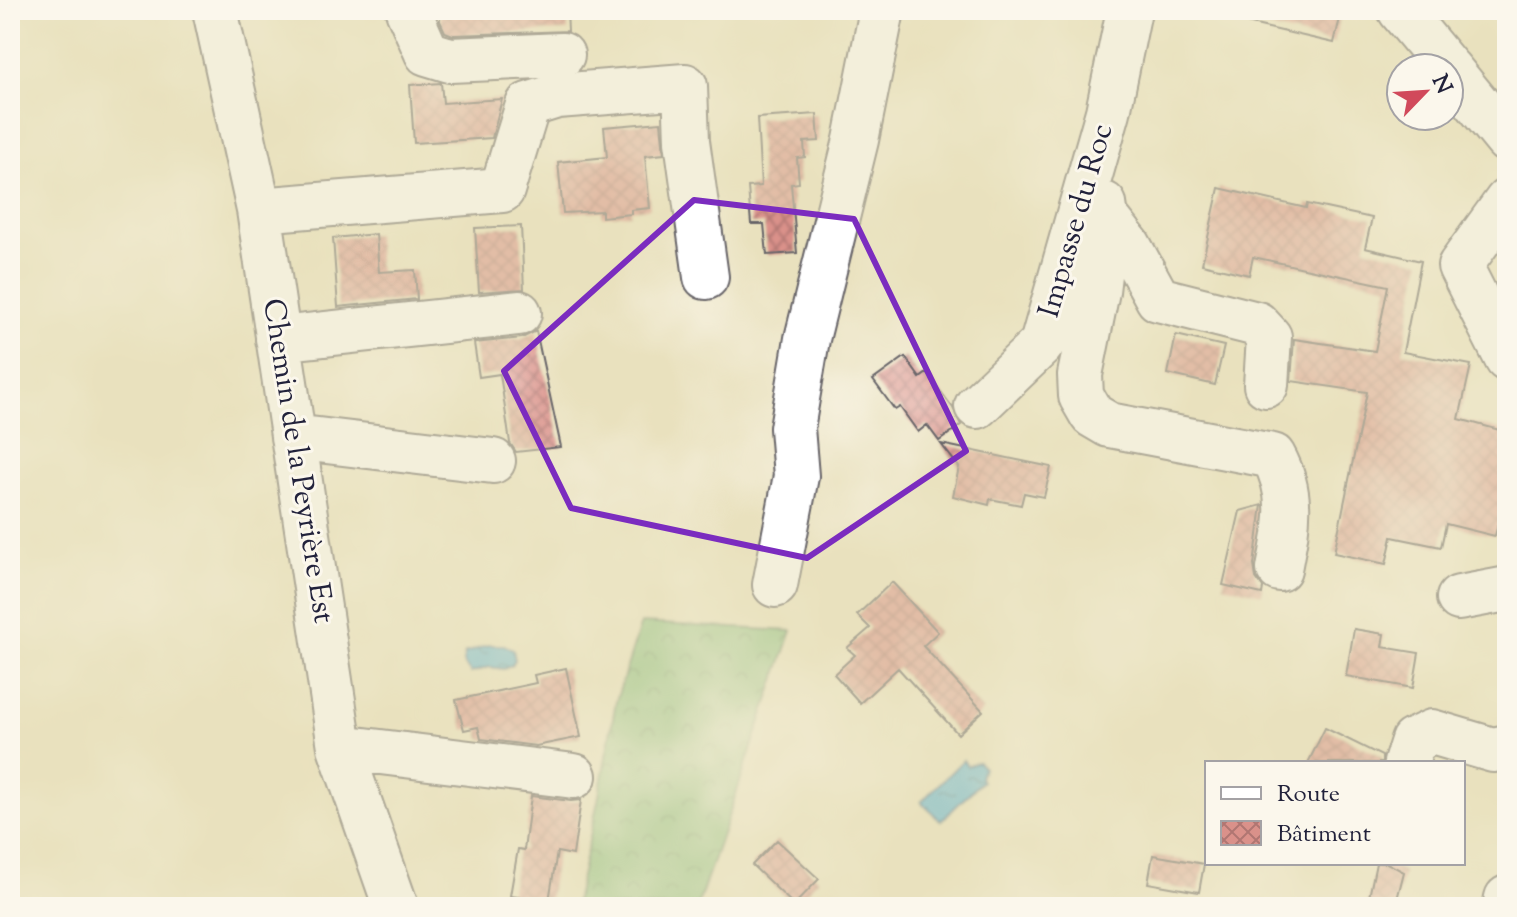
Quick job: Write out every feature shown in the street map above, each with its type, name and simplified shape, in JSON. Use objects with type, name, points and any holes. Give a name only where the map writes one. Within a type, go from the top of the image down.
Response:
[{"type":"street","name":"Chemin de la Peyrière Est","points":[[215,10],[259,210],[340,747],[396,907]]},
{"type":"street","points":[[408,10],[427,53],[450,60],[562,55]]},
{"type":"street","points":[[775,585],[796,476],[792,428],[807,339],[856,140],[882,10]]},
{"type":"street","name":"Impasse du Roc","points":[[977,406],[1042,344],[1108,112],[1129,10]]},
{"type":"street","points":[[1400,10],[1434,52]]},
{"type":"street","points":[[259,210],[502,190],[528,105],[557,96],[685,86],[687,141],[706,277]]},
{"type":"street","points":[[1465,89],[1507,140]]},
{"type":"street","points":[[1095,159],[1106,217],[1097,291],[1080,375],[1081,396],[1092,415],[1109,425],[1273,456],[1282,473],[1290,516],[1279,569]]},
{"type":"street","points":[[1507,201],[1460,266],[1507,359]]},
{"type":"street","points":[[1106,217],[1129,246],[1158,299],[1257,324],[1269,337],[1266,385]]},
{"type":"street","points":[[278,339],[519,313]]},
{"type":"street","points":[[293,437],[493,461]]},
{"type":"street","points":[[1459,598],[1507,589]]},
{"type":"street","points":[[1407,761],[1413,741],[1432,732],[1493,750],[1507,747]]},
{"type":"street","points":[[340,747],[574,776]]},
{"type":"street","points":[[1505,907],[1507,898]]},
{"type":"highlighted area","points":[[694,200],[854,219],[966,451],[807,558],[571,508],[504,371]]},
{"type":"green space","points":[[641,623],[792,631],[697,907],[574,907],[616,701]]},
{"type":"water","points":[[489,645],[504,645],[513,650],[515,660],[512,665],[504,669],[489,667],[471,673],[463,663],[465,653]]},
{"type":"water","points":[[963,760],[967,766],[978,762],[983,767],[982,781],[941,821],[921,802]]},
{"type":"building","points":[[440,10],[567,10],[568,31],[453,35],[445,32],[440,21]]},
{"type":"building","points":[[1239,10],[1342,10],[1334,43],[1238,21]]},
{"type":"building","points":[[441,83],[443,103],[502,99],[492,138],[414,143],[410,85]]},
{"type":"building","points":[[817,114],[819,141],[804,142],[805,157],[797,158],[799,183],[791,184],[797,253],[767,255],[764,224],[751,224],[748,187],[761,186],[757,118]]},
{"type":"building","points":[[661,122],[664,154],[645,156],[650,208],[602,217],[602,211],[563,213],[558,162],[607,157],[604,127]]},
{"type":"building","points":[[1219,188],[1306,208],[1307,204],[1372,218],[1365,248],[1421,261],[1403,352],[1471,365],[1459,419],[1507,432],[1507,489],[1495,536],[1446,524],[1441,547],[1392,537],[1386,564],[1334,553],[1367,392],[1291,381],[1294,339],[1375,351],[1388,286],[1253,257],[1249,275],[1202,264]]},
{"type":"building","points":[[521,226],[524,289],[479,292],[475,228]]},
{"type":"building","points":[[376,234],[379,272],[415,270],[417,299],[338,307],[333,238]]},
{"type":"building","points":[[536,331],[561,447],[516,452],[510,443],[500,374],[479,377],[474,343],[522,338]]},
{"type":"building","points":[[1176,335],[1224,346],[1215,385],[1168,374]]},
{"type":"building","points":[[905,357],[920,378],[927,373],[953,408],[961,425],[939,441],[927,425],[918,432],[900,407],[895,410],[873,380]]},
{"type":"building","points":[[941,444],[1051,467],[1044,497],[1024,493],[1021,505],[990,499],[989,505],[953,496],[959,467]]},
{"type":"building","points":[[1262,505],[1254,565],[1256,578],[1263,588],[1262,594],[1223,585],[1240,511]]},
{"type":"building","points":[[892,582],[938,632],[923,646],[983,711],[958,734],[898,668],[860,703],[834,674],[855,655],[847,648],[870,628],[857,615]]},
{"type":"building","points":[[1354,629],[1384,634],[1382,647],[1419,653],[1413,688],[1346,676]]},
{"type":"building","points":[[566,668],[581,737],[536,746],[481,739],[478,727],[464,730],[456,700],[536,683],[534,675]]},
{"type":"building","points":[[1325,728],[1382,756],[1382,761],[1309,761]]},
{"type":"building","points":[[531,796],[581,800],[573,855],[557,852],[549,901],[510,896],[518,849],[524,850]]},
{"type":"building","points":[[777,840],[819,879],[794,905],[752,865]]},
{"type":"building","points":[[1153,855],[1204,864],[1199,892],[1148,883]]},
{"type":"building","points":[[1376,865],[1391,865],[1404,872],[1395,907],[1367,907]]}]
